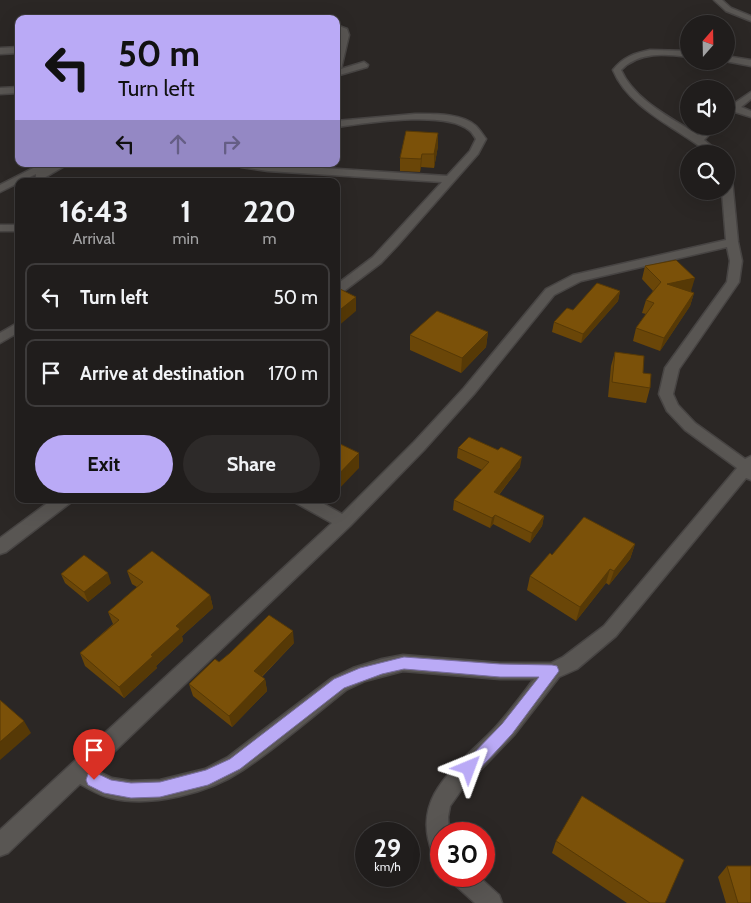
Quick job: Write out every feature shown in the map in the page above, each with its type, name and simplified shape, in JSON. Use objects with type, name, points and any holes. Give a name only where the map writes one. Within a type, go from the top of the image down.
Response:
[{"type":"street","points":[[718,0],[723,7],[751,19]]},
{"type":"street","points":[[340,29],[344,31],[345,35],[340,56]]},
{"type":"street","points":[[0,51],[15,50]]},
{"type":"street","points":[[680,54],[665,53],[640,56],[628,60],[616,70],[622,84],[630,92],[705,145]]},
{"type":"street","points":[[735,60],[751,63]]},
{"type":"street","points":[[340,71],[364,65]]},
{"type":"street","points":[[0,91],[15,90]]},
{"type":"street","points":[[735,107],[751,95]]},
{"type":"street","points":[[735,112],[751,114]]},
{"type":"street","points":[[340,124],[429,116],[457,121],[479,133],[481,139],[478,146],[394,244],[377,260],[340,288]]},
{"type":"street","points":[[699,140],[704,135]]},
{"type":"street","points":[[21,178],[42,167]]},
{"type":"street","points":[[36,178],[57,167]]},
{"type":"street","points":[[256,167],[449,179]]},
{"type":"street","points":[[0,189],[15,181]]},
{"type":"street","points":[[0,197],[15,189]]},
{"type":"street","points":[[78,772],[110,788],[131,791],[160,790],[208,778],[235,764],[339,684],[360,674],[404,663],[500,671],[552,671],[570,663],[610,631],[749,468],[681,418],[672,408],[666,396],[667,382],[672,368],[733,282],[736,261],[732,242],[729,200]]},
{"type":"street","points":[[0,228],[15,228]]},
{"type":"street","points":[[0,845],[344,522],[469,391],[550,292],[577,278],[732,242]]},
{"type":"street","points":[[0,547],[59,503]]},
{"type":"street","points":[[309,503],[344,522]]},
{"type":"street","points":[[438,822],[442,800],[457,781],[507,729],[552,671]]},
{"type":"street","points":[[474,887],[491,903]]},
{"type":"building","points":[[406,131],[438,133],[434,154],[422,154],[421,159],[400,158]]},
{"type":"building","points":[[676,260],[695,278],[667,284],[694,293],[664,338],[636,328],[654,303],[646,300],[661,282],[645,266]]},
{"type":"building","points":[[597,283],[620,291],[583,334],[554,322],[567,308],[573,310]]},
{"type":"building","points":[[340,289],[356,297],[340,310]]},
{"type":"building","points":[[437,311],[488,332],[462,358],[410,335]]},
{"type":"building","points":[[615,352],[644,356],[643,373],[651,374],[650,388],[612,382]]},
{"type":"building","points":[[469,437],[498,450],[501,447],[522,457],[494,492],[544,516],[532,533],[495,515],[492,518],[454,500],[489,462],[458,448]]},
{"type":"building","points":[[340,444],[359,453],[340,473]]},
{"type":"building","points":[[584,517],[635,544],[614,571],[610,569],[580,607],[530,576],[550,553],[552,555]]},
{"type":"building","points":[[152,551],[210,595],[176,626],[180,629],[119,687],[80,653],[119,620],[108,612],[143,582],[127,571]]},
{"type":"building","points":[[84,555],[108,573],[84,592],[61,574]]},
{"type":"building","points":[[269,615],[293,631],[254,671],[265,679],[229,716],[189,684],[215,659],[219,662],[230,653]]},
{"type":"building","points":[[0,700],[24,721],[0,742]]},
{"type":"building","points":[[582,796],[684,860],[665,903],[650,903],[556,841]]},
{"type":"building","points":[[727,866],[751,866],[751,903],[738,903]]},
{"type":"route","points":[[94,780],[110,788],[131,791],[160,790],[208,778],[235,764],[339,684],[360,674],[382,667],[404,663],[500,671],[552,671],[507,729],[469,768]]}]
